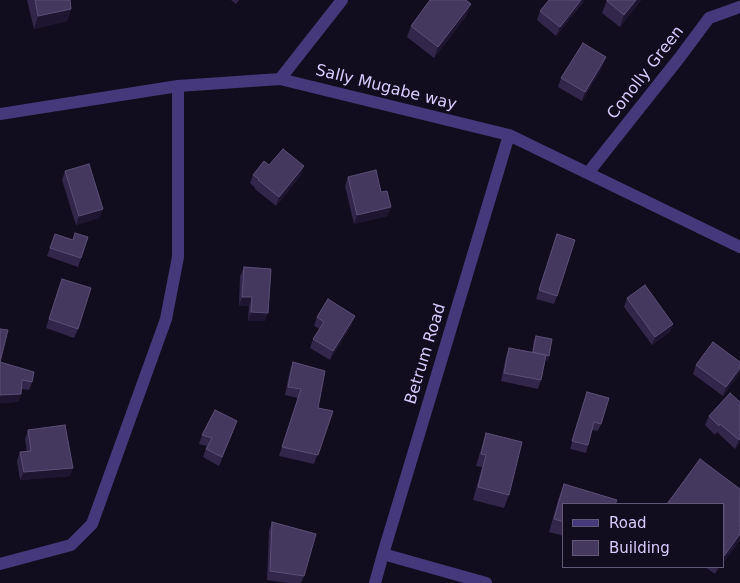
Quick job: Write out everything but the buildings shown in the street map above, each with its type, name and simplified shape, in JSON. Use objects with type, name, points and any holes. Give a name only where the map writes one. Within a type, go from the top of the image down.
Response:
[{"type":"street","points":[[280,79],[342,0]]},
{"type":"street","name":"Conolly Green","points":[[588,173],[709,18],[740,7]]},
{"type":"street","name":"Sally Mugabe way","points":[[0,114],[178,86],[280,79],[509,135],[740,247]]},
{"type":"street","points":[[0,564],[71,545],[92,524],[166,319],[178,257],[178,86]]},
{"type":"street","name":"Betrum Road","points":[[375,583],[509,135]]},
{"type":"street","points":[[383,554],[486,583]]}]
